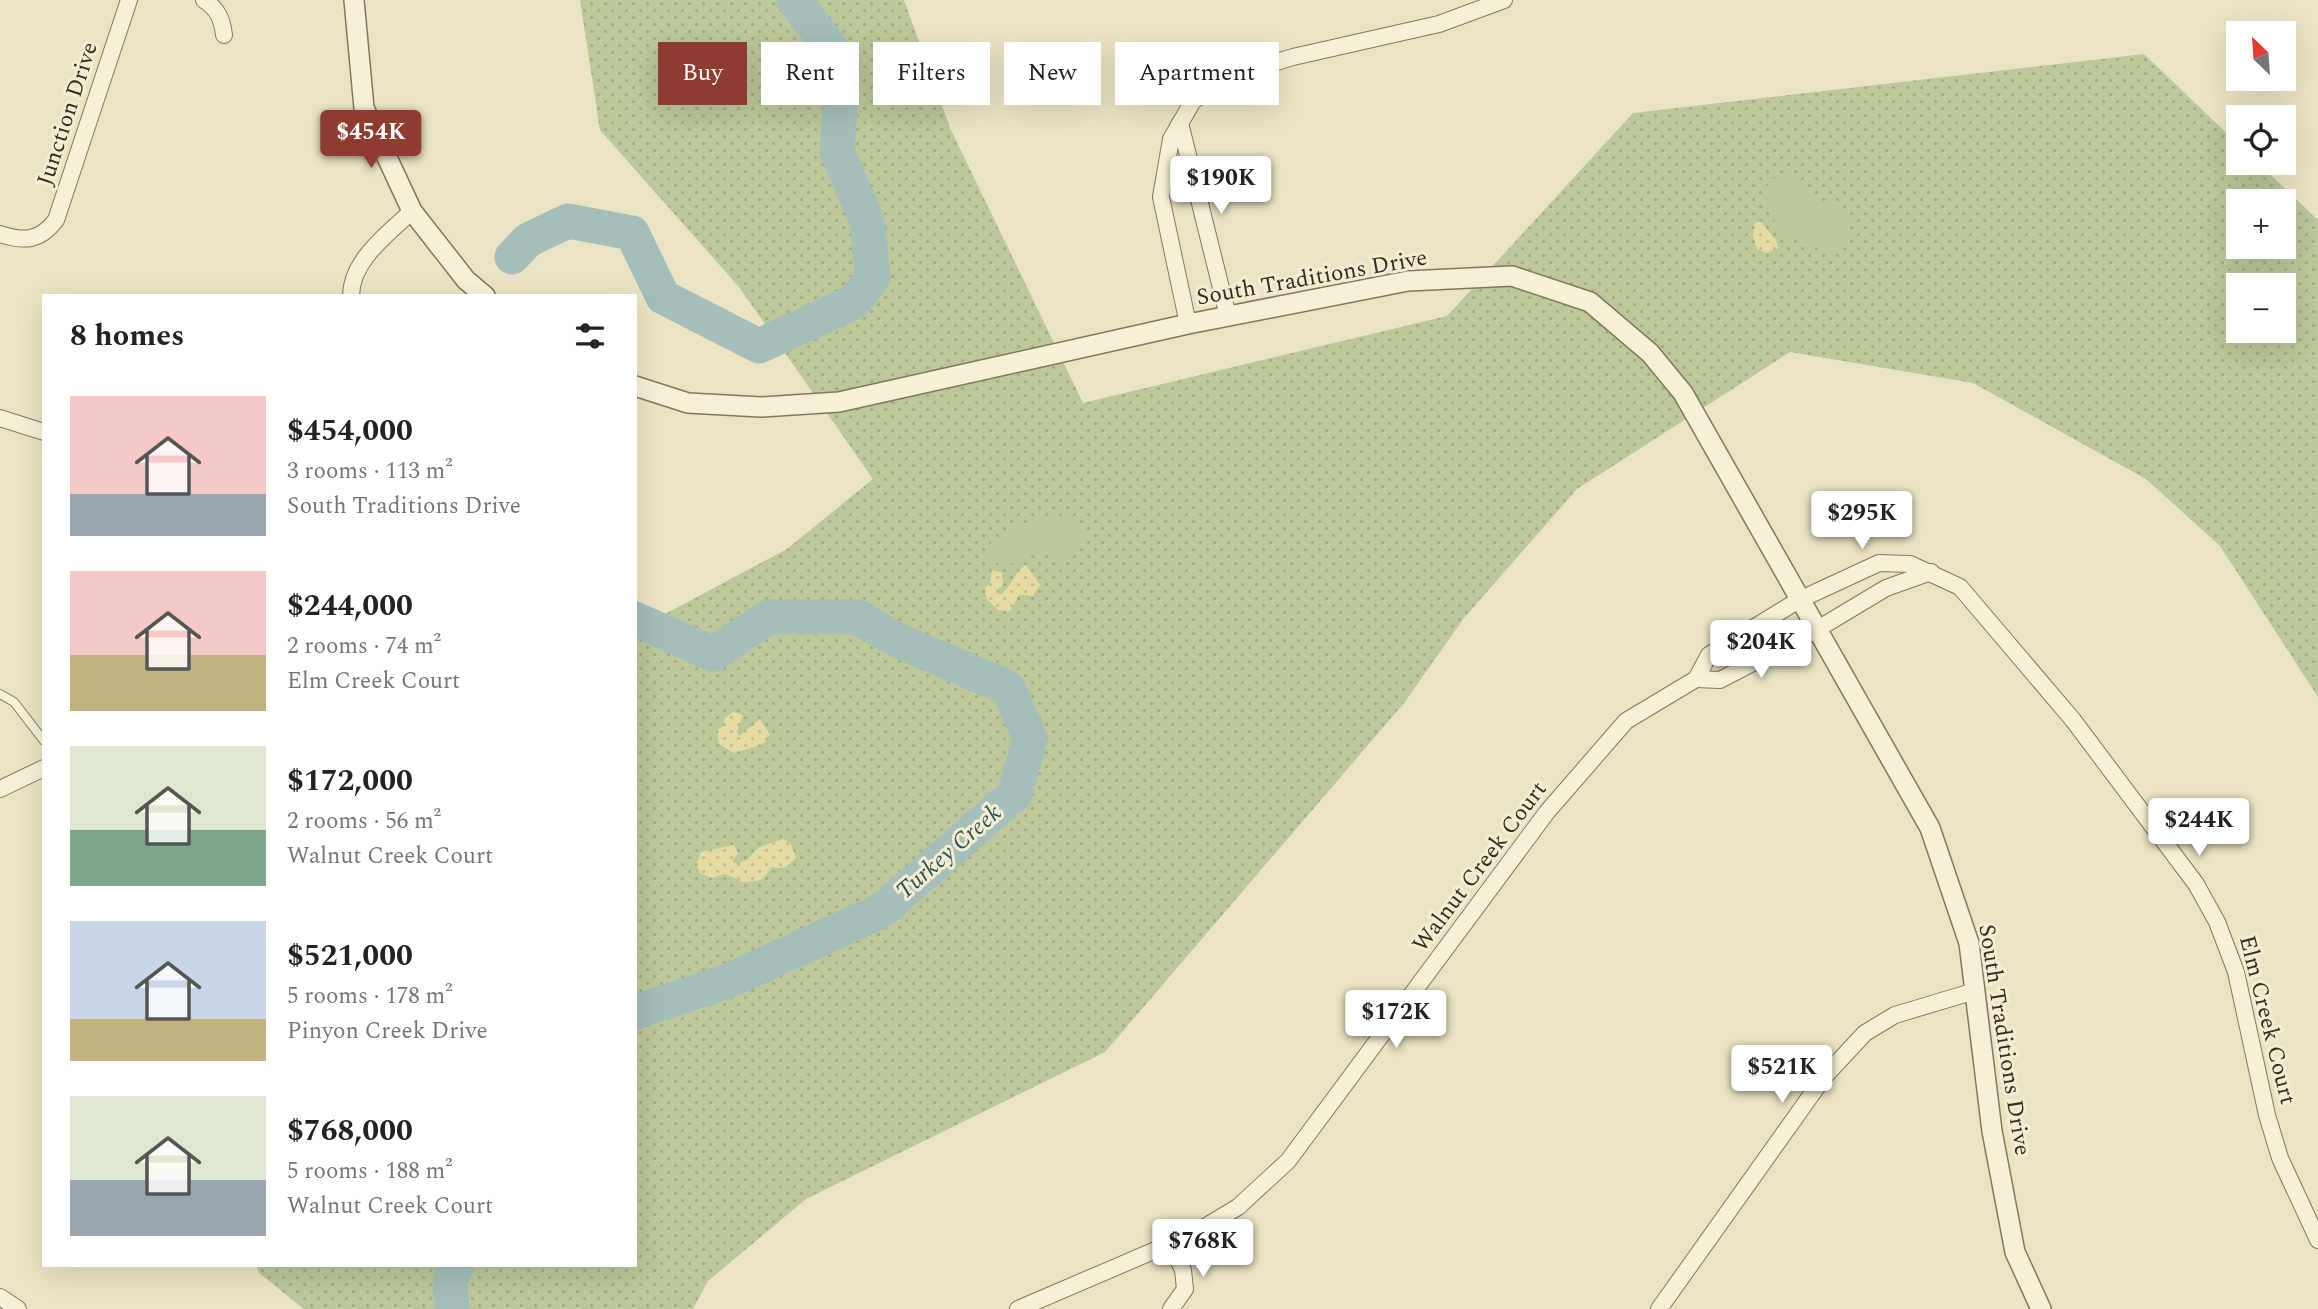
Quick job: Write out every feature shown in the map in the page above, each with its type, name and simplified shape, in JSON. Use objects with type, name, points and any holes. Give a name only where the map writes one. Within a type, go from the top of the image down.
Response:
[{"type":"street","name":"Junction Drive","points":[[0,234],[26,240],[40,237],[57,220],[129,0]]},
{"type":"street","points":[[204,0],[214,6],[222,20],[224,35]]},
{"type":"street","points":[[354,0],[364,108],[412,211],[466,280],[483,294]]},
{"type":"street","points":[[1188,324],[1161,197],[1171,139],[1193,101],[1234,75],[1293,57],[1439,24],[1504,0]]},
{"type":"street","points":[[1180,123],[1228,316]]},
{"type":"street","points":[[351,294],[361,264],[412,211]]},
{"type":"street","name":"South Traditions Drive","points":[[637,387],[688,403],[800,407],[839,402],[1188,324],[1408,281],[1511,276],[1590,302],[1650,353],[1683,393],[1930,828],[1969,943],[1992,1130],[2015,1252],[2041,1309]]},
{"type":"street","points":[[0,418],[42,431]]},
{"type":"street","name":"Elm Creek Court","points":[[1800,600],[1879,563],[1910,564],[1931,572],[1960,587],[2064,709],[2196,884],[2217,922],[2236,972],[2270,1126],[2280,1158],[2318,1240]]},
{"type":"street","points":[[1816,631],[1886,588],[1931,572]]},
{"type":"street","name":"Walnut Creek Court","points":[[1022,1308],[1171,1244],[1238,1208],[1288,1161],[1547,812],[1626,721],[1696,679],[1709,655],[1800,600]]},
{"type":"street","name":"Walnut Creek Court","points":[[1696,679],[1720,680],[1816,631]]},
{"type":"street","points":[[0,789],[42,769]]},
{"type":"street","points":[[1659,1309],[1824,1077],[1866,1033],[1895,1015],[1975,991]]},
{"type":"street","points":[[1171,1244],[1183,1270],[1185,1289],[1171,1309]]},
{"type":"street","points":[[0,1297],[18,1309]]},
{"type":"lane","points":[[0,694],[15,702],[42,738]]},
{"type":"green space","points":[[580,0],[904,0],[919,42],[873,42],[873,105],[942,105],[950,128],[1083,403],[1447,316],[1633,113],[2144,54],[2226,133],[2226,175],[2271,175],[2285,189],[2226,189],[2226,259],[2296,259],[2296,199],[2318,220],[2318,697],[2220,546],[2146,479],[1973,383],[1790,352],[1577,489],[1464,618],[1404,703],[1105,1052],[806,1199],[708,1281],[693,1309],[304,1309],[259,1273],[257,1267],[637,1267],[637,629],[787,549],[873,479],[739,287],[600,130]]},
{"type":"green space","points":[[1784,174],[1792,176],[1814,200],[1831,203],[1845,217],[1851,236],[1844,248],[1827,253],[1779,232],[1763,193],[1771,180]]},
{"type":"green space","points":[[1040,517],[1074,521],[1084,536],[1080,549],[1060,558],[1039,553],[1003,567],[988,557],[991,541]]},
{"type":"sand","points":[[1760,221],[1776,240],[1778,248],[1766,253],[1757,249],[1753,236],[1754,224]]},
{"type":"sand","points":[[1026,565],[1040,585],[1033,596],[1019,595],[1010,611],[998,610],[986,598],[985,587],[990,584],[992,570],[1002,573],[1003,585],[997,590],[1000,595]]},
{"type":"sand","points":[[733,712],[743,715],[737,731],[739,736],[760,719],[770,735],[763,744],[734,753],[719,744],[717,730],[724,726],[724,719]]},
{"type":"sand","points":[[783,839],[790,843],[796,857],[786,866],[772,867],[761,880],[743,882],[725,874],[712,878],[700,873],[696,864],[701,852],[734,845],[738,853],[732,862],[738,864],[748,859],[758,848]]},
{"type":"waterway","name":"Turkey Creek","points":[[512,257],[528,240],[568,221],[632,233],[663,297],[759,346],[854,302],[873,277],[867,221],[837,151],[843,64],[794,0]]},
{"type":"waterway","name":"Turkey Creek","points":[[637,620],[713,654],[769,617],[858,617],[895,639],[1008,688],[1030,738],[1015,794],[881,911],[728,981],[637,1011]]},
{"type":"waterway","name":"Turkey Creek","points":[[452,1309],[450,1282],[456,1267]]}]
